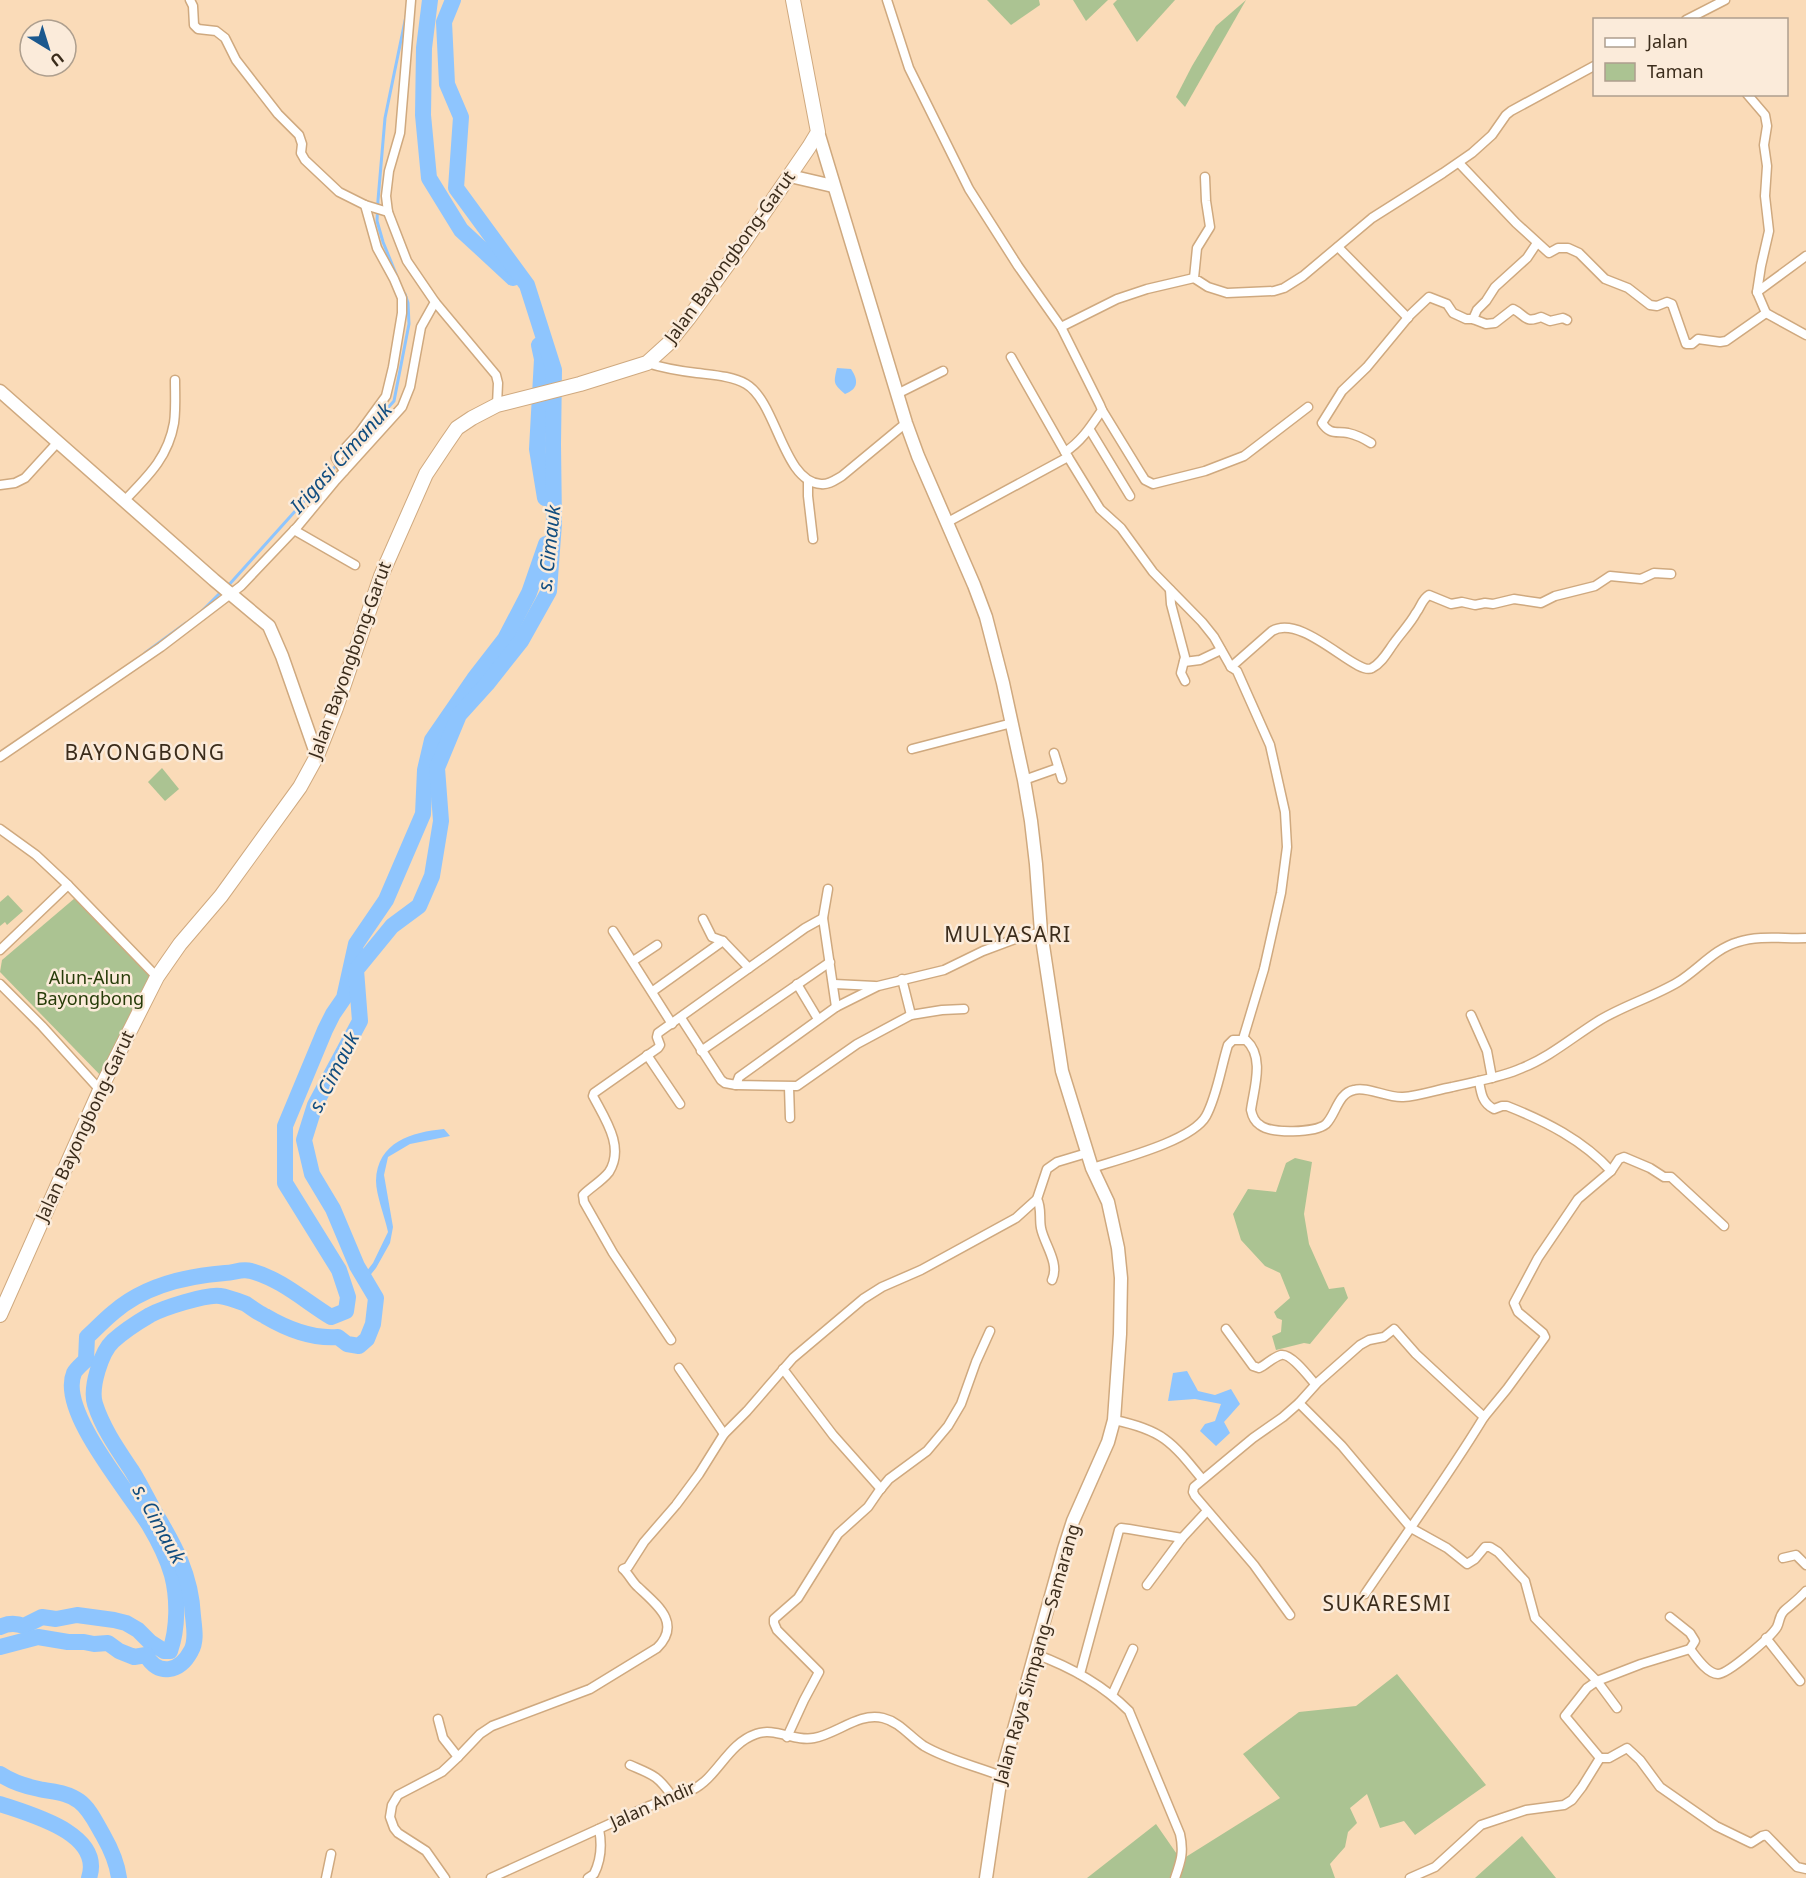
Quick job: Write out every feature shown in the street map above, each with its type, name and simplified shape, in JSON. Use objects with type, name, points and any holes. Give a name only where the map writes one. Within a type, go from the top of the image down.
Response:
[{"type":"main road","points":[[793,0],[818,132]]},
{"type":"main road","name":"Jalan Bayongbong-Garut","points":[[0,1315],[100,1090],[157,977],[180,944],[221,897],[300,787],[316,756],[336,708],[381,576],[426,474],[457,428],[497,405],[580,384],[647,363],[668,344],[688,319],[790,176],[818,132]]},
{"type":"main road","name":"Jalan Raya Simpang—Samarang","points":[[818,132],[906,423],[986,616],[1012,723],[1031,821],[1041,932],[1062,1071],[1092,1168],[1107,1202],[1120,1262],[1114,1420],[1108,1442],[1073,1521],[1064,1549],[1001,1776],[986,1878]]},
{"type":"main road","points":[[790,176],[833,186]]},
{"type":"main road","points":[[0,392],[214,580],[263,620],[273,633],[316,756]]},
{"type":"street","points":[[190,0],[193,6],[194,24],[198,29],[216,31],[225,38],[236,60],[278,114],[299,135],[302,144],[301,153],[305,160],[339,192],[386,212]]},
{"type":"street","points":[[411,0],[400,133],[390,171],[386,212],[407,261],[435,302],[496,375],[497,405]]},
{"type":"street","points":[[887,0],[909,68],[969,189],[1018,266],[1061,327],[1102,410],[1145,480],[1153,484],[1162,483],[1205,471],[1244,456],[1308,407]]},
{"type":"street","points":[[1697,17],[1725,0]]},
{"type":"street","points":[[1061,327],[1117,299],[1194,278],[1222,292],[1274,291],[1284,288],[1303,276],[1372,218],[1459,163],[1492,135],[1510,111],[1593,67]]},
{"type":"street","points":[[1749,96],[1765,115],[1767,126],[1764,146],[1767,166],[1765,196],[1769,231],[1757,292],[1766,312],[1806,335]]},
{"type":"street","points":[[1459,163],[1516,223],[1549,253],[1562,248],[1574,250],[1605,279],[1628,288],[1650,305],[1669,303],[1686,344],[1692,344],[1698,339],[1726,341],[1766,312]]},
{"type":"street","points":[[1194,278],[1197,248],[1210,226],[1205,195],[1205,177]]},
{"type":"street","points":[[344,470],[336,460],[386,396],[402,313],[402,298],[394,279],[376,249],[368,206]]},
{"type":"street","points":[[1473,319],[1477,310],[1495,287],[1527,258],[1537,243]]},
{"type":"street","points":[[1338,246],[1408,318]]},
{"type":"street","points":[[1757,292],[1806,256]]},
{"type":"street","points":[[1371,443],[1344,432],[1335,434],[1326,429],[1322,423],[1342,391],[1367,367],[1429,297],[1447,304],[1453,313],[1466,320],[1473,319],[1481,323],[1493,324],[1512,309],[1527,320],[1533,321],[1541,317],[1550,321],[1563,318],[1567,320]]},
{"type":"street","points":[[0,757],[161,647],[230,593],[294,530],[344,470],[402,407],[410,387],[421,327],[435,302]]},
{"type":"street","points":[[1011,357],[1100,509],[1121,528],[1153,572],[1202,622],[1214,637],[1231,667],[1237,671],[1270,745],[1286,812],[1287,847],[1281,893],[1264,969],[1243,1039]]},
{"type":"street","points":[[647,363],[666,369],[735,380],[753,389],[770,415],[800,473],[808,481],[822,485],[830,483],[864,458],[906,423]]},
{"type":"street","points":[[897,394],[943,371]]},
{"type":"street","points":[[124,501],[163,457],[172,429],[175,380]]},
{"type":"street","points":[[946,523],[1067,454],[1090,430],[1102,410]]},
{"type":"street","points":[[1090,430],[1130,496]]},
{"type":"street","points":[[0,485],[15,483],[25,478],[57,443]]},
{"type":"street","points":[[808,481],[813,539]]},
{"type":"street","points":[[294,530],[355,565]]},
{"type":"street","points":[[1231,667],[1272,631],[1279,628],[1296,630],[1318,639],[1345,656],[1354,665],[1372,668],[1385,656],[1408,627],[1429,594],[1451,604],[1462,602],[1475,605],[1514,599],[1541,603],[1552,597],[1595,586],[1610,576],[1643,579],[1654,573],[1671,574]]},
{"type":"street","points":[[1170,590],[1184,662],[1181,674],[1185,681]]},
{"type":"street","points":[[1184,662],[1206,658],[1221,650]]},
{"type":"street","points":[[912,749],[1012,723]]},
{"type":"street","points":[[1054,753],[1062,779]]},
{"type":"street","points":[[1024,780],[1058,768]]},
{"type":"street","points":[[0,829],[36,855],[68,885],[157,977]]},
{"type":"street","points":[[0,950],[68,885]]},
{"type":"street","points":[[828,889],[823,918],[836,1007]]},
{"type":"street","points":[[671,1340],[613,1253],[583,1198],[587,1191],[610,1171],[616,1154],[611,1131],[593,1096],[594,1093],[658,1048],[660,1045],[658,1033],[805,928],[823,918]]},
{"type":"street","points":[[703,919],[712,937],[723,942],[749,968]]},
{"type":"street","points":[[613,932],[653,991],[672,1024]]},
{"type":"street","points":[[736,1085],[740,1077],[836,1007],[878,986],[944,970],[974,954],[1041,932]]},
{"type":"street","points":[[1092,1168],[1146,1150],[1196,1128],[1210,1108],[1228,1045],[1233,1040],[1243,1039],[1252,1045],[1255,1054],[1257,1067],[1252,1115],[1260,1126],[1269,1129],[1303,1131],[1321,1127],[1327,1123],[1344,1095],[1352,1090],[1360,1089],[1402,1097],[1492,1078],[1523,1068],[1602,1019],[1678,982],[1723,947],[1753,939],[1806,938]]},
{"type":"street","points":[[653,991],[723,942]]},
{"type":"street","points":[[633,961],[657,945]]},
{"type":"street","points":[[701,1051],[830,962]]},
{"type":"street","points":[[902,979],[911,1015]]},
{"type":"street","points":[[0,984],[100,1090]]},
{"type":"street","points":[[797,984],[818,1019]]},
{"type":"street","points":[[834,984],[878,986]]},
{"type":"street","points":[[681,1018],[701,1051],[725,1083],[789,1087],[797,1086],[857,1044],[911,1015],[964,1009]]},
{"type":"street","points":[[1471,1015],[1487,1051],[1492,1078]]},
{"type":"street","points":[[647,1055],[680,1104]]},
{"type":"street","points":[[1479,1081],[1481,1094],[1489,1107],[1494,1109],[1507,1106],[1554,1126],[1584,1147],[1611,1171]]},
{"type":"street","points":[[789,1087],[790,1118]]},
{"type":"street","points":[[445,1878],[426,1851],[394,1828],[390,1813],[399,1795],[442,1772],[480,1734],[492,1726],[590,1689],[648,1654],[665,1640],[668,1631],[663,1612],[623,1569],[628,1567],[644,1542],[676,1505],[724,1434],[793,1358],[862,1299],[1017,1218],[1037,1199],[1047,1169],[1057,1162],[1087,1153]]},
{"type":"street","points":[[1365,1594],[1456,1462],[1484,1417],[1545,1337],[1518,1312],[1514,1303],[1538,1258],[1578,1199],[1611,1171],[1619,1159],[1624,1157],[1650,1167],[1664,1177],[1671,1177],[1724,1226]]},
{"type":"street","points":[[1037,1199],[1040,1205],[1041,1229],[1055,1270],[1052,1280]]},
{"type":"street","points":[[1226,1329],[1253,1366],[1258,1368],[1281,1355],[1286,1356],[1300,1366],[1316,1384]]},
{"type":"street","points":[[1290,1615],[1254,1565],[1193,1492],[1194,1487],[1299,1403],[1316,1384],[1360,1345],[1369,1340],[1381,1338],[1395,1330],[1416,1354],[1484,1417]]},
{"type":"street","points":[[787,1737],[819,1672],[777,1630],[774,1619],[798,1598],[838,1534],[868,1507],[889,1479],[927,1451],[948,1426],[961,1404],[990,1331]]},
{"type":"street","points":[[679,1368],[724,1434]]},
{"type":"street","points":[[783,1369],[833,1435],[881,1489]]},
{"type":"street","points":[[1299,1403],[1342,1446],[1411,1528],[1447,1548],[1467,1564],[1475,1559],[1485,1547],[1494,1549],[1525,1581],[1535,1618],[1597,1681],[1617,1708]]},
{"type":"street","points":[[1114,1420],[1137,1425],[1159,1434],[1177,1449],[1202,1479]]},
{"type":"street","points":[[1147,1585],[1182,1538],[1208,1511]]},
{"type":"street","points":[[1080,1674],[1119,1530],[1129,1529],[1182,1538]]},
{"type":"street","points":[[1783,1558],[1797,1555],[1806,1565]]},
{"type":"street","points":[[1690,1649],[1706,1668],[1720,1674],[1741,1661],[1777,1628],[1780,1616],[1806,1591]]},
{"type":"street","points":[[1600,1758],[1565,1716],[1587,1688],[1597,1681],[1690,1649],[1695,1641],[1690,1633],[1670,1617]]},
{"type":"street","points":[[1766,1638],[1800,1681]]},
{"type":"street","points":[[1112,1695],[1133,1648]]},
{"type":"street","points":[[1035,1654],[1058,1662],[1091,1680],[1112,1695],[1129,1712],[1180,1834],[1182,1859],[1175,1878]]},
{"type":"street","name":"Jalan Andir","points":[[491,1878],[506,1875],[599,1829],[672,1796],[691,1791],[707,1780],[733,1749],[758,1733],[768,1732],[787,1737],[811,1739],[869,1717],[882,1717],[895,1722],[924,1745],[948,1757],[1001,1776]]},
{"type":"street","points":[[438,1719],[443,1738],[458,1757]]},
{"type":"street","points":[[1600,1758],[1610,1758],[1628,1748],[1665,1791],[1716,1826],[1751,1844],[1762,1836],[1766,1836],[1797,1867],[1806,1869]]},
{"type":"street","points":[[1410,1878],[1435,1867],[1481,1825],[1526,1810],[1564,1805],[1572,1800],[1590,1777],[1600,1758]]},
{"type":"street","points":[[630,1766],[662,1781],[672,1796]]},
{"type":"street","points":[[588,1878],[594,1874],[599,1861],[602,1842],[599,1829]]},
{"type":"street","points":[[326,1878],[331,1854]]},
{"type":"green space","points":[[987,0],[1039,0],[1040,5],[1011,25]]},
{"type":"green space","points":[[1073,0],[1108,0],[1086,21]]},
{"type":"green space","points":[[1117,0],[1175,0],[1137,42],[1113,4]]},
{"type":"green space","points":[[1246,0],[1185,107],[1176,97],[1192,66],[1216,26]]},
{"type":"green space","points":[[162,768],[179,789],[165,801],[148,782]]},
{"type":"green space","points":[[8,895],[23,911],[7,925],[5,922],[0,926],[0,902]]},
{"type":"green space","name":"Alun-Alun Bayongbong","points":[[75,898],[159,977],[105,1080],[0,972],[2,960]]},
{"type":"green space","points":[[1295,1158],[1312,1162],[1304,1214],[1309,1244],[1329,1289],[1344,1287],[1348,1298],[1310,1344],[1304,1343],[1276,1350],[1272,1336],[1281,1332],[1282,1320],[1277,1318],[1274,1312],[1290,1298],[1280,1273],[1265,1266],[1241,1240],[1233,1214],[1248,1189],[1276,1192],[1286,1163]]},
{"type":"green space","points":[[1397,1674],[1486,1785],[1415,1835],[1404,1821],[1380,1828],[1367,1794],[1350,1808],[1357,1823],[1348,1832],[1345,1847],[1330,1864],[1335,1878],[1087,1878],[1156,1824],[1181,1860],[1280,1798],[1243,1754],[1299,1712],[1356,1706]]},
{"type":"green space","points":[[1522,1836],[1556,1878],[1475,1878]]},
{"type":"water","points":[[837,368],[851,369],[855,377],[855,387],[845,394],[835,383]]},
{"type":"water","points":[[444,1129],[450,1136],[410,1144],[388,1157],[384,1175],[393,1227],[390,1243],[368,1278],[357,1266],[366,1272],[388,1232],[376,1187],[378,1168],[383,1157],[390,1148],[409,1136]]},
{"type":"water","points":[[1187,1371],[1198,1391],[1215,1395],[1231,1389],[1240,1404],[1224,1422],[1230,1433],[1216,1446],[1200,1431],[1205,1424],[1215,1421],[1221,1404],[1195,1399],[1168,1401],[1173,1373]]},
{"type":"waterway","points":[[430,0],[424,48],[423,115],[429,178],[461,230],[513,278]]},
{"type":"waterway","name":"s. Cimauk","points":[[0,1647],[38,1637],[68,1642],[108,1643],[119,1651],[134,1657],[146,1655],[157,1667],[163,1669],[181,1664],[193,1647],[195,1634],[192,1601],[181,1561],[138,1481],[107,1431],[95,1404],[94,1389],[98,1371],[104,1353],[117,1337],[156,1312],[185,1302],[214,1296],[226,1297],[246,1304],[291,1329],[309,1335],[338,1337],[347,1344],[359,1346],[367,1339],[373,1324],[376,1298],[357,1266],[333,1209],[312,1174],[304,1140],[315,1105],[360,1021],[356,970],[392,926],[419,906],[432,876],[441,821],[437,768],[459,715],[521,641],[549,591],[554,523],[554,370],[527,285],[456,188],[461,117],[447,84],[444,22],[453,0]]},
{"type":"waterway","name":"Irigasi Cimanuk","points":[[396,274],[377,221],[385,118],[406,16]]},
{"type":"waterway","name":"Irigasi Cimanuk","points":[[227,587],[394,401],[409,324],[405,294]]},
{"type":"waterway","points":[[539,345],[542,359],[537,449],[545,498]]},
{"type":"waterway","points":[[0,1627],[12,1624],[24,1626],[42,1617],[56,1619],[77,1615],[114,1620],[126,1623],[164,1651],[170,1651],[175,1633],[176,1603],[168,1562],[149,1525],[98,1451],[76,1408],[72,1389],[74,1373],[86,1360],[87,1337],[107,1318],[139,1295],[166,1284],[210,1274],[244,1270],[272,1279],[331,1317],[346,1311],[348,1297],[339,1270],[285,1183],[285,1126],[325,1030],[344,998],[356,944],[386,900],[423,814],[425,770],[432,740],[505,639],[529,593],[546,544]]},
{"type":"waterway","name":"Irigasi Cimanuk","points":[[199,614],[222,591]]},
{"type":"waterway","name":"Irigasi Cimanuk","points":[[145,653],[186,623]]},
{"type":"waterway","points":[[0,1774],[23,1785],[70,1796],[83,1804],[109,1845],[119,1878]]},
{"type":"waterway","points":[[0,1804],[45,1820],[75,1837],[86,1849],[91,1862],[89,1878]]},
{"type":"district","name":"BAYONGBONG","points":[[145,753]]},
{"type":"district","name":"MULYASARI","points":[[1008,935]]},
{"type":"district","name":"SUKARESMI","points":[[1387,1604]]}]
